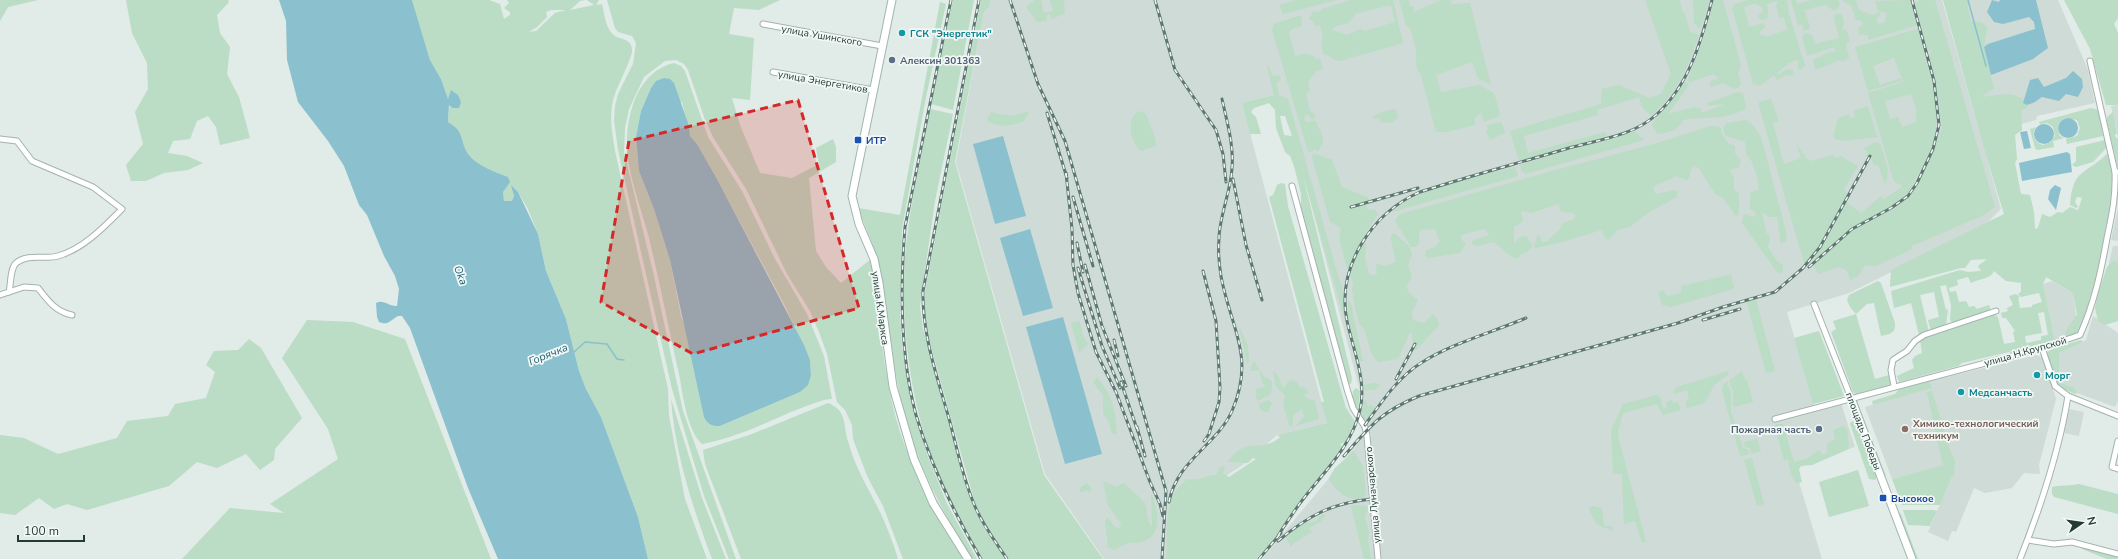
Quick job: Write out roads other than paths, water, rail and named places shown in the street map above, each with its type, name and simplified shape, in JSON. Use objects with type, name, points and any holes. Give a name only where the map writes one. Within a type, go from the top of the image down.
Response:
[{"type":"main road","name":"улица К.Маркса","points":[[892,0],[853,185],[852,196],[854,207],[874,259],[879,282],[893,387],[914,460],[933,503],[968,559]]},
{"type":"main road","name":"площадь Победы","points":[[1851,398],[1912,559]]},
{"type":"street","name":"улица Ушинского","points":[[763,24],[882,46]]},
{"type":"street","name":"улица Н.Крупской","points":[[1775,419],[1894,386],[2042,348],[2080,335],[2090,312],[2116,194],[2116,172],[2090,61]]},
{"type":"street","name":"улица Энергетиков","points":[[773,72],[873,90]]},
{"type":"street","points":[[0,139],[17,141],[32,161],[92,187],[122,209],[79,247],[57,257],[31,257],[17,263],[12,268],[12,281],[9,292]]},
{"type":"street","name":"улица Луначарского","points":[[1292,186],[1349,396],[1353,408],[1366,430],[1378,559]]},
{"type":"street","points":[[0,295],[24,287],[38,288],[48,302],[61,313],[72,315]]},
{"type":"street","name":"площадь Победы","points":[[1814,304],[1851,398]]},
{"type":"street","points":[[1894,386],[1891,370],[1893,360],[1907,351],[1918,338],[1950,325],[1996,311]]},
{"type":"street","points":[[2042,348],[2055,386],[2068,396],[2118,416]]},
{"type":"street","points":[[2020,559],[2028,540],[2062,434],[2068,396]]},
{"type":"street","points":[[2118,441],[2112,467],[2118,469]]},
{"type":"street","points":[[2028,540],[2054,544],[2072,542],[2118,554]]},
{"type":"water","name":"Oka","points":[[279,0],[412,0],[430,60],[441,79],[448,99],[451,90],[458,95],[461,102],[459,108],[453,108],[449,105],[448,122],[460,133],[466,150],[473,159],[487,168],[508,177],[510,182],[503,192],[504,201],[512,201],[514,196],[511,185],[518,192],[538,234],[546,271],[566,319],[579,371],[586,389],[601,417],[638,517],[648,559],[498,559],[468,488],[410,328],[402,316],[398,316],[385,323],[379,322],[377,317],[376,303],[384,302],[397,306],[399,289],[395,276],[384,256],[367,215],[359,205],[344,166],[328,141],[298,102],[287,60],[286,21]]},
{"type":"water","points":[[1992,0],[1999,2],[2000,0],[2036,0],[2048,48],[2033,59],[1991,75],[1984,47],[1988,44],[2035,29],[2034,22],[2029,17],[2003,24],[1994,22],[1987,12]]},
{"type":"water","points":[[2073,71],[2082,79],[2083,87],[2078,97],[2066,94],[2059,101],[2042,97],[2027,105],[2023,103],[2030,80],[2038,78],[2044,87],[2066,78]]},
{"type":"water","points":[[664,78],[670,79],[674,83],[688,123],[690,136],[697,144],[717,179],[804,345],[810,360],[811,375],[808,385],[800,392],[720,426],[710,424],[704,417],[670,260],[654,209],[639,171],[636,137],[641,111],[651,88],[656,81]]},
{"type":"water","points":[[2068,118],[2075,121],[2078,128],[2075,135],[2068,138],[2061,135],[2058,128],[2061,121]]},
{"type":"water","points":[[2044,124],[2051,127],[2054,134],[2051,141],[2044,144],[2037,141],[2034,134],[2037,127]]},
{"type":"water","points":[[2027,131],[2031,148],[2024,149],[2020,132]]},
{"type":"water","points":[[1003,136],[1026,216],[995,224],[973,144]]},
{"type":"water","points":[[2067,152],[2070,154],[2072,172],[2022,181],[2019,163]]},
{"type":"water","points":[[2055,185],[2061,188],[2056,210],[2048,199],[2050,190]]},
{"type":"water","points":[[1030,229],[1053,308],[1023,316],[1000,238]]},
{"type":"water","points":[[1063,317],[1102,454],[1065,464],[1026,327]]},
{"type":"waterway","points":[[1968,0],[1986,66]]},
{"type":"waterway","name":"Горячка","points":[[573,353],[585,342],[607,344],[617,359],[624,360]]},
{"type":"railway","points":[[951,0],[905,227],[902,274],[904,345],[911,392],[922,434],[944,489],[981,559]]},
{"type":"railway","points":[[979,0],[923,291],[923,308],[928,341],[936,374],[967,484],[981,518],[1007,559]]},
{"type":"railway","points":[[1010,0],[1038,84],[1065,141],[1166,491],[1162,559]]},
{"type":"railway","points":[[1155,0],[1175,70],[1216,130],[1223,154],[1226,182]]},
{"type":"railway","points":[[1278,536],[1298,506],[1334,461],[1350,437],[1356,424],[1362,399],[1361,376],[1347,321],[1345,301],[1347,281],[1353,262],[1361,244],[1373,228],[1387,213],[1403,201],[1420,192],[1457,180],[1626,133],[1647,122],[1667,103],[1685,77],[1698,47],[1712,0]]},
{"type":"railway","points":[[1809,267],[1852,229],[1891,208],[1908,196],[1917,183],[1933,149],[1939,125],[1934,81],[1912,0]]},
{"type":"railway","points":[[1169,502],[1173,487],[1180,475],[1188,464],[1217,434],[1232,411],[1239,392],[1242,374],[1239,342],[1225,294],[1219,258],[1220,231],[1230,186],[1232,159],[1230,134],[1222,99]]},
{"type":"railway","points":[[1047,113],[1067,178]]},
{"type":"railway","points":[[1344,456],[1377,420],[1395,408],[1419,396],[1678,323],[1723,307],[1775,292],[1803,268],[1820,247],[1870,156]]},
{"type":"railway","points":[[1066,173],[1072,229],[1073,265],[1078,293],[1096,352],[1116,392],[1150,482],[1160,504],[1163,516]]},
{"type":"railway","points":[[1233,179],[1246,245],[1262,300]]},
{"type":"railway","points":[[1351,207],[1418,188]]},
{"type":"railway","points":[[1073,197],[1093,266]]},
{"type":"railway","points":[[1077,243],[1083,272]]},
{"type":"railway","points":[[1085,265],[1102,326],[1126,386]]},
{"type":"railway","points":[[1078,268],[1102,346],[1120,388]]},
{"type":"railway","points":[[1203,271],[1216,321],[1220,387],[1219,402],[1209,434],[1204,441]]},
{"type":"railway","points":[[1703,320],[1740,309]]},
{"type":"railway","points":[[1365,425],[1397,383],[1421,363],[1432,356],[1458,344],[1526,318]]},
{"type":"railway","points":[[1114,340],[1118,356]]},
{"type":"railway","points":[[1396,379],[1415,344]]},
{"type":"railway","points":[[1121,382],[1138,432]]},
{"type":"railway","points":[[1137,427],[1145,456]]},
{"type":"railway","points":[[1278,541],[1311,517],[1333,507],[1372,499]]},
{"type":"railway","points":[[1259,559],[1281,533]]},
{"type":"place","name":"ГСК \"Энергетик\"","points":[[902,33]]},
{"type":"place","name":"Алексин 301363","points":[[892,60]]},
{"type":"place","name":"ИТР","points":[[858,140]]},
{"type":"place","name":"Морг","points":[[2037,375]]},
{"type":"place","name":"Медсанчасть","points":[[1961,392]]},
{"type":"place","name":"Пожарная часть","points":[[1819,429]]},
{"type":"place","name":"Химико-технологический техникум","points":[[1905,429]]},
{"type":"place","name":"Высокое","points":[[1883,498]]}]
